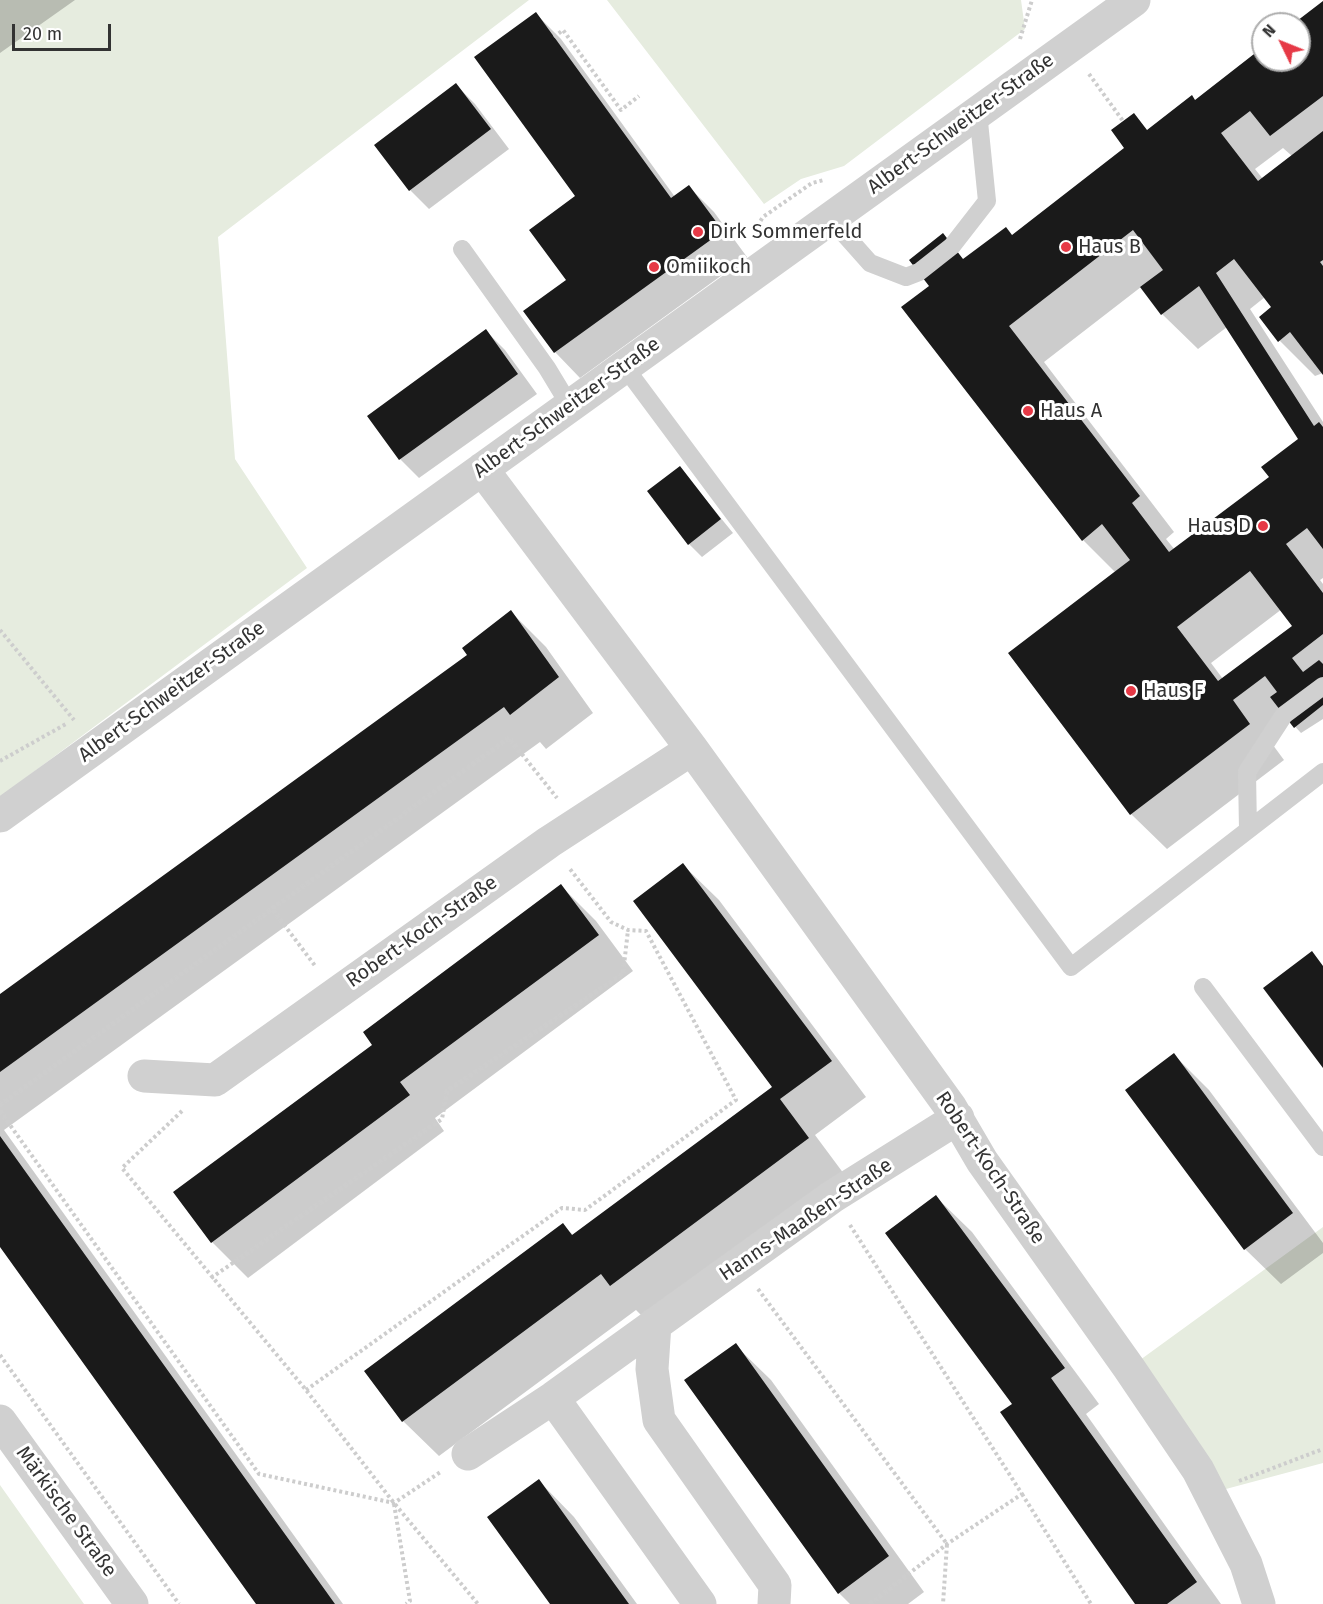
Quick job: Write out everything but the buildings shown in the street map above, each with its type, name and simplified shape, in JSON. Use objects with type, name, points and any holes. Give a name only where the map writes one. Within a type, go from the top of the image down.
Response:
[{"type":"street","name":"Albert-Schweitzer-Straße","points":[[0,816],[1134,0]]},
{"type":"street","name":"Robert-Koch-Straße","points":[[482,469],[692,749],[958,1118],[982,1161],[1198,1470],[1246,1564],[1259,1604]]},
{"type":"street","name":"Robert-Koch-Straße","points":[[215,1080],[549,842],[692,749]]},
{"type":"street","points":[[144,1076],[215,1080]]},
{"type":"street","name":"Hanns-Maaßen-Straße","points":[[468,1454],[553,1398],[832,1197],[958,1118]]},
{"type":"street","points":[[655,1324],[652,1369],[659,1420],[775,1585],[774,1604]]},
{"type":"street","points":[[553,1398],[700,1604]]},
{"type":"street","name":"Märkische Straße","points":[[0,1421],[132,1604]]},
{"type":"lane","points":[[830,218],[870,262],[906,277],[918,272],[952,246],[987,201],[978,112]]},
{"type":"lane","points":[[462,249],[547,368],[570,406]]},
{"type":"lane","points":[[624,366],[1071,967],[1323,772]]},
{"type":"lane","points":[[1248,830],[1247,772],[1284,715],[1323,686]]},
{"type":"lane","points":[[1203,987],[1323,1147]]},
{"type":"path","points":[[554,37],[563,30],[621,110],[639,96]]},
{"type":"path","points":[[1068,47],[1123,121]]},
{"type":"path","points":[[0,630],[74,720]]},
{"type":"path","points":[[0,1105],[509,738],[578,823]]},
{"type":"path","points":[[306,1390],[562,1208],[585,1210],[736,1100],[646,931],[628,930],[611,922],[549,842]]},
{"type":"path","points":[[273,910],[337,993]]},
{"type":"path","points":[[211,1278],[442,1119],[447,1090],[623,974],[628,930]]},
{"type":"path","points":[[215,1080],[122,1168],[306,1390],[394,1503],[478,1604]]},
{"type":"path","points":[[0,1111],[259,1474],[394,1503],[468,1454]]},
{"type":"path","points":[[832,1197],[1091,1604]]},
{"type":"path","points":[[740,1264],[947,1545],[943,1604]]},
{"type":"path","points":[[0,1355],[180,1604]]},
{"type":"path","points":[[1211,1493],[1323,1449]]},
{"type":"path","points":[[870,1604],[947,1545],[1022,1494]]},
{"type":"path","points":[[394,1503],[409,1603]]},
{"type":"shaded area","points":[[0,0],[529,0],[218,237],[235,459],[307,568],[0,797]]},
{"type":"shaded area","points":[[607,0],[1021,0],[1025,29],[844,166],[801,179],[764,204]]},
{"type":"shaded area","points":[[1323,1227],[1323,1463],[1211,1493],[1129,1368]]},
{"type":"shaded area","points":[[0,1485],[84,1604],[0,1604]]},
{"type":"place","name":"Dirk Sommerfeld","points":[[698,232]]},
{"type":"place","name":"Haus B","points":[[1066,247]]},
{"type":"place","name":"Omiikoch","points":[[654,267]]},
{"type":"place","name":"Haus A","points":[[1028,411]]},
{"type":"place","name":"Haus D","points":[[1263,526]]},
{"type":"place","name":"Haus F","points":[[1131,691]]}]
